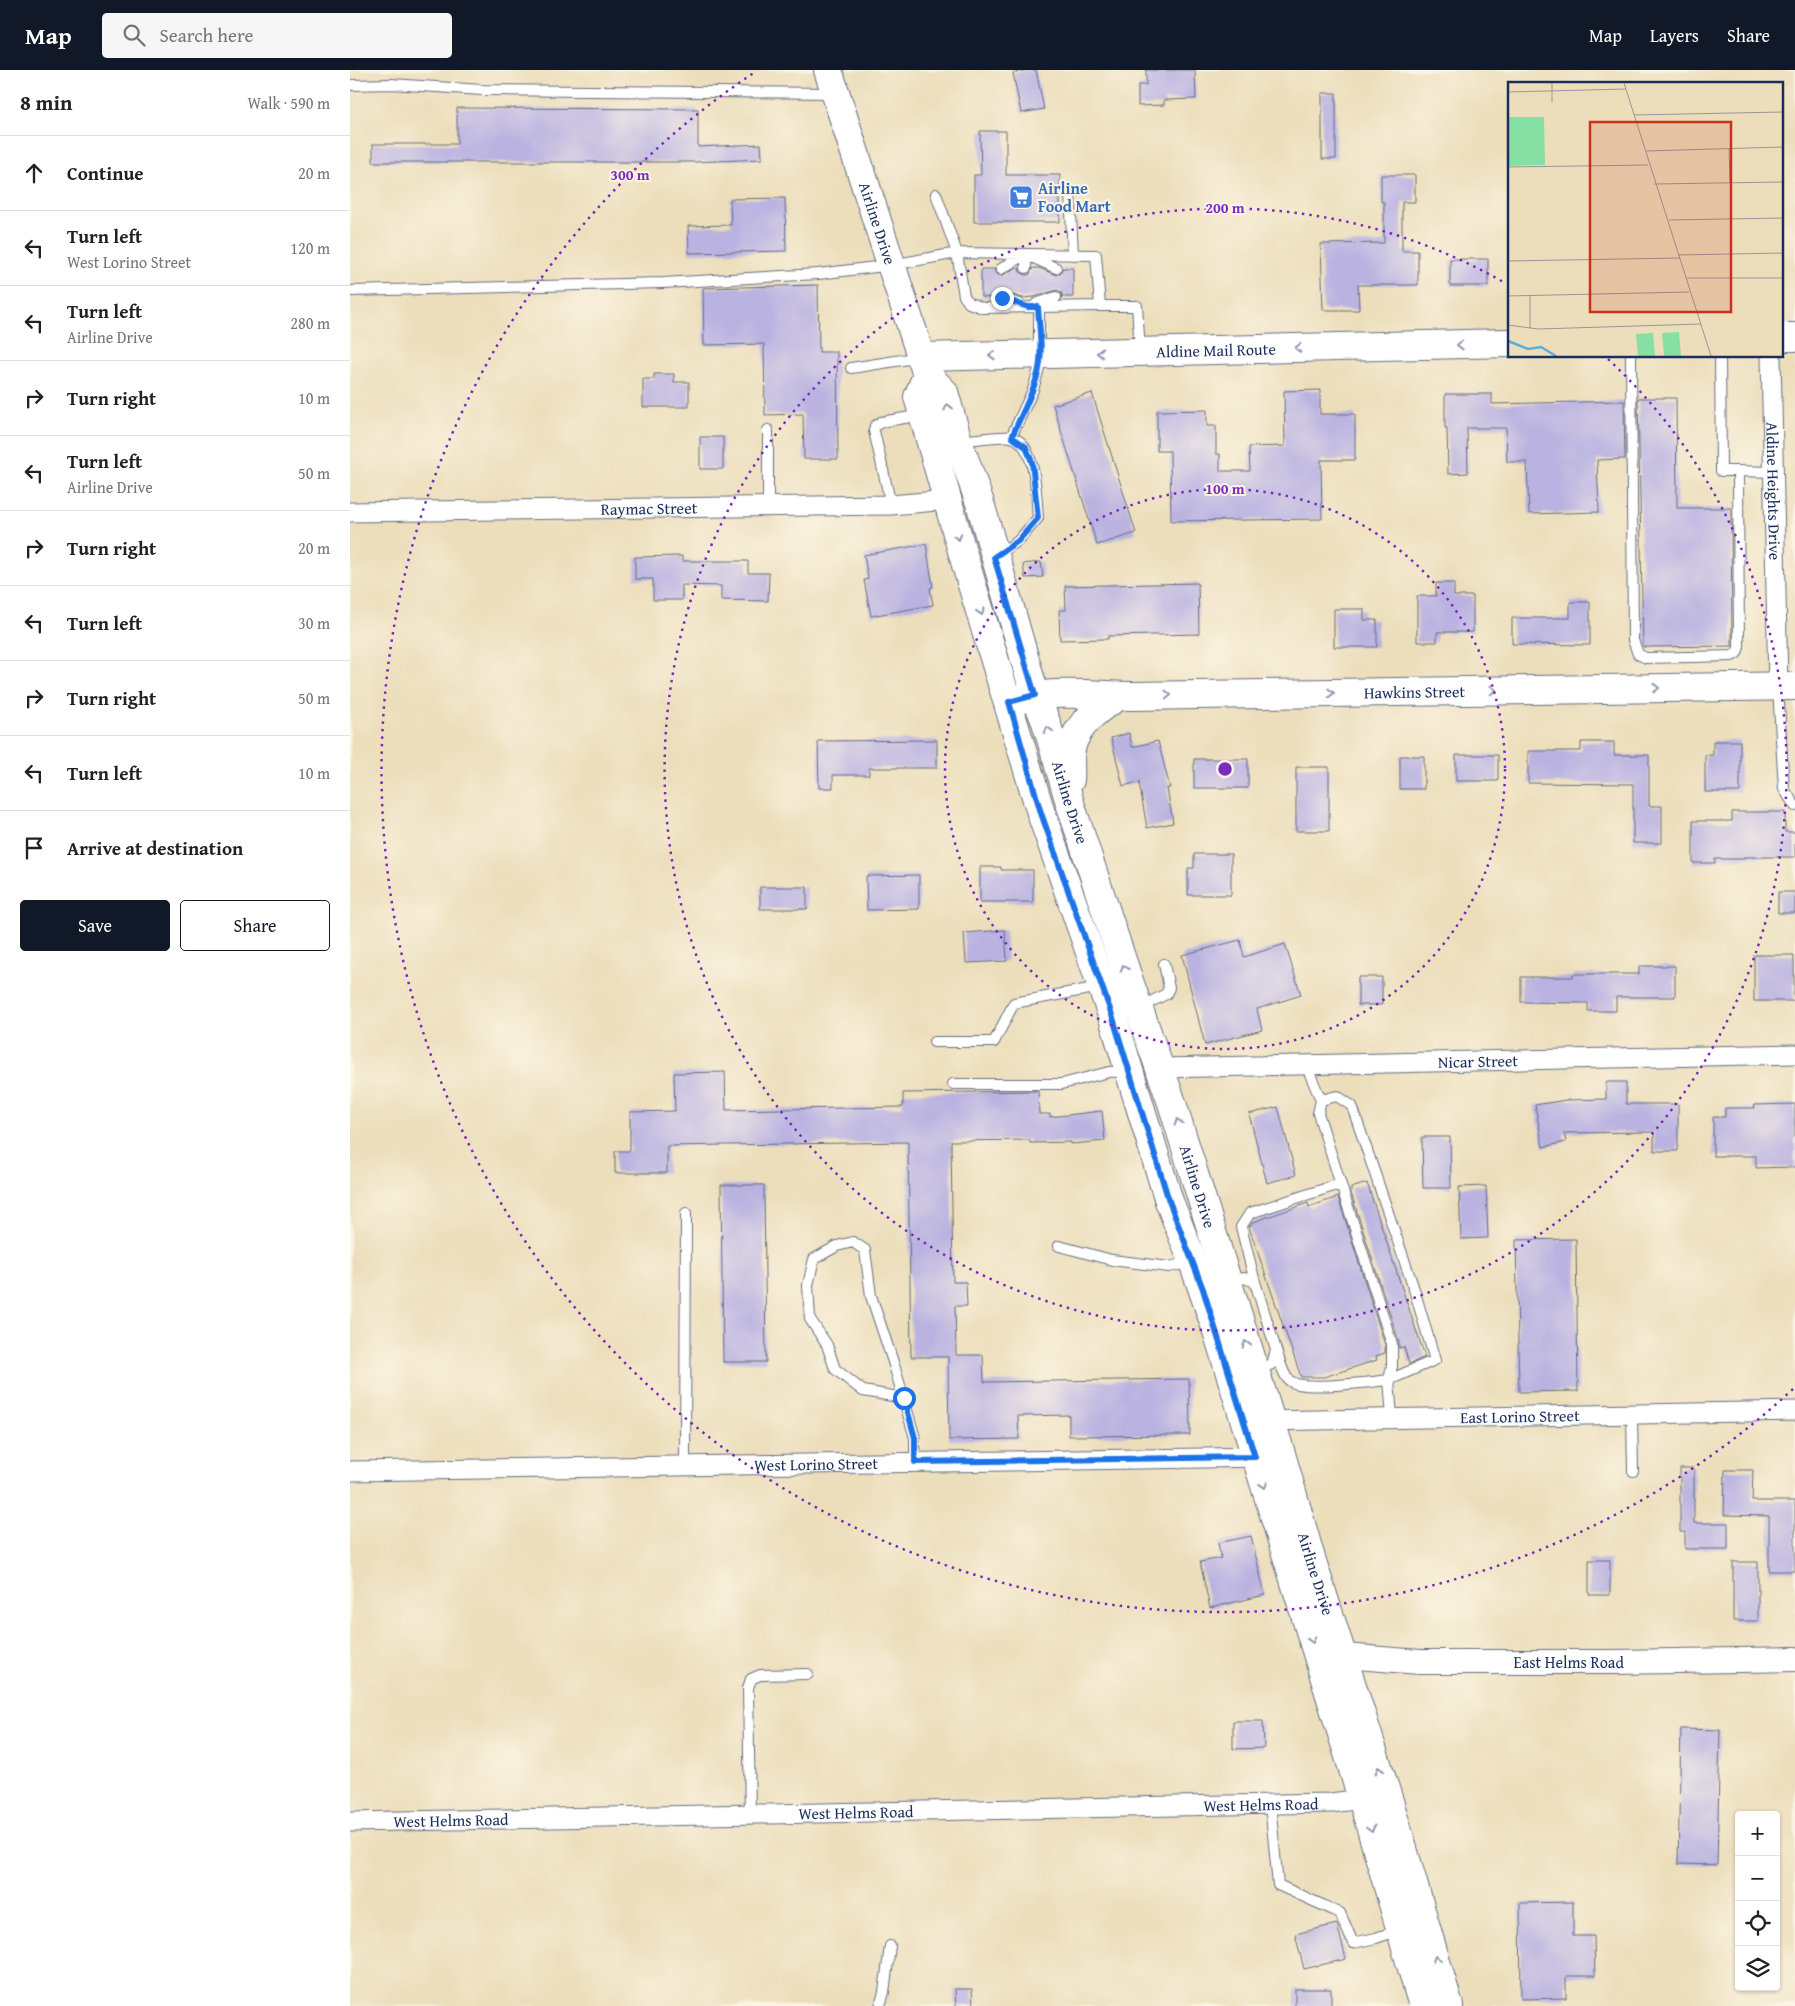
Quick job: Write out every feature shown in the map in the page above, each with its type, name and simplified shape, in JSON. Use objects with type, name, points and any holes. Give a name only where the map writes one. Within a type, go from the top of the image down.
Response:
[{"type":"main road","name":"Airline Drive","points":[[832,82],[925,366],[944,392],[958,441],[980,503],[1035,695],[1046,722],[1070,803],[1138,1008],[1160,1068],[1255,1372],[1257,1421],[1255,1457],[1362,1799],[1400,1930],[1419,2004]]},
{"type":"main road","points":[[1782,337],[1795,337]]},
{"type":"main road","name":"Aldine Mail Route","points":[[925,366],[1040,354],[1508,343]]},
{"type":"main road","name":"Airline Drive","points":[[925,366],[918,397],[966,565],[1009,702],[1041,813],[1100,987],[1113,1018],[1169,1201],[1257,1421],[1282,1457],[1310,1554],[1389,1801],[1450,2006]]},
{"type":"main road","name":"Hawkins Street","points":[[1009,702],[1035,695],[1058,694],[1120,696],[1786,686]]},
{"type":"main road","points":[[1070,803],[1071,748],[1083,725],[1102,705],[1120,696]]},
{"type":"street","name":"Aldine Heights Drive","points":[[1771,358],[1773,472],[1786,686]]},
{"type":"street","name":"Raymac Street","points":[[350,512],[891,505],[948,500]]},
{"type":"street","name":"Nicar Street","points":[[1160,1068],[1795,1054]]},
{"type":"street","name":"East Lorino Street","points":[[1257,1421],[1795,1411]]},
{"type":"street","name":"West Lorino Street","points":[[350,1471],[1282,1457]]},
{"type":"street","name":"East Helms Road","points":[[1344,1656],[1420,1662],[1613,1662],[1795,1659]]},
{"type":"street","name":"West Helms Road","points":[[350,1822],[1270,1804],[1362,1799]]},
{"type":"lane","points":[[350,85],[391,84],[482,90],[832,82]]},
{"type":"lane","points":[[1070,192],[1073,255]]},
{"type":"lane","points":[[936,194],[957,253],[964,296],[969,303],[983,308],[1031,304],[1137,306],[1140,352]]},
{"type":"lane","points":[[350,291],[663,282],[818,274],[892,265],[957,253],[1096,255],[1100,306]]},
{"type":"lane","points":[[1026,254],[1056,268]]},
{"type":"lane","points":[[1026,254],[1026,268]]},
{"type":"lane","points":[[1001,268],[1026,254]]},
{"type":"lane","points":[[1002,298],[1031,304],[1056,297]]},
{"type":"lane","points":[[1012,437],[1033,390],[1039,368],[1040,354],[1031,304]]},
{"type":"lane","points":[[1631,358],[1633,640],[1638,654],[1646,658],[1732,656],[1737,653],[1739,647],[1738,472]]},
{"type":"lane","points":[[1720,358],[1721,472],[1773,472]]},
{"type":"lane","points":[[851,368],[925,366]]},
{"type":"lane","points":[[891,505],[874,431],[875,426],[881,422],[923,415]]},
{"type":"lane","points":[[768,430],[768,507]]},
{"type":"lane","points":[[958,441],[1012,437],[1026,447],[1032,462],[1038,518],[1018,541],[994,557]]},
{"type":"lane","points":[[1786,686],[1784,789],[1795,806]]},
{"type":"lane","points":[[1138,1008],[1166,994],[1169,988],[1164,964]]},
{"type":"lane","points":[[934,1042],[994,1042],[1014,1003],[1100,987]]},
{"type":"lane","points":[[1306,1065],[1321,1100],[1318,1113],[1392,1344],[1392,1366],[1389,1380],[1392,1418]]},
{"type":"lane","points":[[953,1084],[1062,1084],[1109,1072],[1129,1071]]},
{"type":"lane","points":[[1321,1100],[1337,1096],[1352,1106],[1414,1289],[1435,1360],[1389,1380],[1299,1386],[1288,1380],[1276,1350],[1240,1227],[1250,1213],[1340,1184]]},
{"type":"lane","points":[[686,1213],[686,1466]]},
{"type":"lane","points":[[904,1398],[863,1391],[836,1369],[827,1345],[810,1319],[808,1285],[814,1259],[836,1246],[853,1242],[865,1250],[871,1296],[904,1398],[915,1438],[915,1462]]},
{"type":"lane","points":[[1059,1246],[1112,1260],[1169,1267],[1193,1262]]},
{"type":"lane","points":[[1227,1281],[1245,1278],[1256,1282]]},
{"type":"lane","points":[[1255,1372],[1272,1364],[1276,1350]]},
{"type":"lane","points":[[1632,1414],[1633,1471]]},
{"type":"lane","points":[[750,1814],[748,1688],[751,1680],[760,1675],[808,1674]]},
{"type":"lane","points":[[1270,1804],[1278,1885],[1340,1912],[1353,1943],[1400,1930]]},
{"type":"lane","points":[[880,2006],[884,1992],[890,1946]]},
{"type":"building","points":[[1036,70],[1044,109],[1021,113],[1013,73]]},
{"type":"building","points":[[1146,70],[1195,70],[1196,99],[1164,100],[1164,105],[1138,106],[1138,85],[1146,85]]},
{"type":"building","points":[[1322,93],[1336,93],[1336,159],[1322,159]]},
{"type":"building","points":[[457,108],[698,109],[698,147],[761,144],[762,159],[695,162],[373,162],[373,144],[457,144]]},
{"type":"building","points":[[980,131],[1006,131],[1006,175],[1060,175],[1060,222],[974,222],[974,175],[981,175]]},
{"type":"building","points":[[1381,175],[1415,175],[1415,202],[1402,202],[1402,251],[1418,251],[1418,285],[1358,285],[1359,310],[1323,310],[1321,244],[1384,243],[1384,202],[1381,202]]},
{"type":"building","points":[[785,198],[786,251],[689,253],[688,226],[731,225],[730,199]]},
{"type":"building","points":[[1450,259],[1488,259],[1488,286],[1450,286]]},
{"type":"building","points":[[1015,268],[1019,268],[1020,272],[1026,275],[1030,274],[1033,268],[1039,268],[1056,275],[1063,268],[1073,268],[1073,297],[1063,297],[1061,292],[1057,290],[1034,297],[1022,298],[1000,291],[996,293],[994,298],[981,297],[981,269],[994,269],[995,273],[1001,276]]},
{"type":"building","points":[[818,285],[819,352],[837,352],[838,459],[804,459],[803,414],[765,415],[764,344],[704,345],[703,288]]},
{"type":"building","points":[[654,374],[674,374],[674,382],[689,382],[689,407],[643,407],[643,379],[654,379]]},
{"type":"building","points":[[1320,390],[1320,414],[1355,414],[1355,460],[1321,460],[1322,519],[1171,521],[1170,451],[1157,451],[1157,411],[1207,410],[1207,426],[1216,426],[1216,454],[1220,454],[1220,471],[1250,471],[1249,447],[1285,446],[1284,391]]},
{"type":"building","points":[[1092,393],[1136,533],[1097,545],[1053,405]]},
{"type":"building","points":[[1445,394],[1492,394],[1492,404],[1624,401],[1625,459],[1597,460],[1599,512],[1529,514],[1527,462],[1507,462],[1506,428],[1467,428],[1468,473],[1448,474]]},
{"type":"building","points":[[1638,398],[1676,398],[1677,508],[1731,508],[1732,646],[1643,647]]},
{"type":"building","points":[[700,437],[723,437],[723,469],[700,469]]},
{"type":"building","points":[[926,544],[933,587],[930,588],[933,605],[871,616],[864,580],[868,579],[864,555]]},
{"type":"building","points":[[682,556],[682,561],[748,561],[748,573],[769,573],[768,601],[721,600],[721,586],[682,585],[682,600],[653,600],[653,579],[635,579],[635,557]]},
{"type":"building","points":[[1041,562],[1043,577],[1025,578],[1023,564]]},
{"type":"building","points":[[1198,583],[1199,634],[1108,636],[1108,639],[1060,640],[1059,610],[1066,610],[1065,586]]},
{"type":"building","points":[[1436,583],[1454,583],[1454,596],[1473,596],[1473,632],[1437,632],[1437,642],[1417,642],[1417,596],[1436,596]]},
{"type":"building","points":[[1570,602],[1590,602],[1590,645],[1512,644],[1512,618],[1570,618]]},
{"type":"building","points":[[1334,609],[1364,609],[1364,620],[1377,620],[1377,647],[1334,647]]},
{"type":"building","points":[[1129,733],[1132,747],[1158,741],[1170,788],[1167,788],[1173,823],[1147,828],[1139,782],[1123,786],[1111,738]]},
{"type":"building","points":[[937,740],[937,768],[869,768],[869,775],[833,775],[833,788],[819,788],[818,741]]},
{"type":"building","points":[[1713,741],[1740,741],[1740,792],[1705,792],[1705,755],[1713,755]]},
{"type":"building","points":[[1581,742],[1614,742],[1614,755],[1649,755],[1649,806],[1662,806],[1662,843],[1633,843],[1633,784],[1528,783],[1528,751],[1581,751]]},
{"type":"building","points":[[1456,755],[1498,755],[1498,781],[1456,781]]},
{"type":"building","points":[[1400,756],[1424,756],[1424,789],[1400,789]]},
{"type":"building","points":[[1194,759],[1248,759],[1248,788],[1194,788]]},
{"type":"building","points":[[1296,767],[1329,767],[1329,831],[1296,831]]},
{"type":"building","points":[[1732,812],[1785,812],[1785,832],[1795,832],[1795,857],[1744,857],[1744,859],[1715,859],[1715,863],[1693,863],[1693,821],[1732,821]]},
{"type":"building","points":[[1194,854],[1231,854],[1231,895],[1188,895],[1188,868],[1194,868]]},
{"type":"building","points":[[980,867],[1001,867],[1001,870],[1033,870],[1033,902],[980,902]]},
{"type":"building","points":[[919,875],[919,909],[867,910],[866,876]]},
{"type":"building","points":[[760,887],[807,887],[807,909],[760,909]]},
{"type":"building","points":[[1778,892],[1795,892],[1795,913],[1778,913]]},
{"type":"building","points":[[1005,930],[1007,961],[966,963],[964,933]]},
{"type":"building","points":[[1240,940],[1244,957],[1285,944],[1301,995],[1257,1009],[1262,1030],[1205,1045],[1182,955]]},
{"type":"building","points":[[1754,955],[1794,955],[1794,1001],[1754,1001]]},
{"type":"building","points":[[1639,966],[1675,966],[1675,997],[1616,997],[1616,1011],[1588,1011],[1588,1003],[1521,1002],[1521,977],[1573,977],[1573,974],[1639,974]]},
{"type":"building","points":[[1358,977],[1382,977],[1382,1005],[1358,1005]]},
{"type":"building","points":[[725,1072],[726,1110],[903,1107],[903,1093],[1038,1091],[1039,1114],[1050,1114],[1050,1117],[1102,1111],[1105,1141],[1071,1144],[1071,1142],[1030,1143],[1030,1140],[951,1141],[953,1282],[966,1282],[967,1306],[955,1306],[956,1355],[983,1355],[984,1382],[1189,1379],[1190,1435],[1069,1436],[1069,1415],[1018,1416],[1019,1439],[949,1440],[948,1357],[911,1357],[908,1142],[667,1146],[667,1173],[615,1173],[615,1151],[630,1151],[630,1112],[675,1111],[674,1073]]},
{"type":"building","points":[[1606,1082],[1626,1082],[1626,1104],[1678,1104],[1678,1151],[1654,1151],[1654,1132],[1564,1133],[1566,1142],[1543,1147],[1535,1105],[1566,1100],[1606,1099]]},
{"type":"building","points":[[1795,1104],[1795,1167],[1756,1168],[1756,1156],[1713,1156],[1713,1117],[1725,1117],[1725,1108],[1755,1108],[1754,1105]]},
{"type":"building","points":[[1278,1107],[1296,1175],[1267,1183],[1249,1114]]},
{"type":"building","points":[[1422,1137],[1450,1137],[1451,1188],[1423,1188]]},
{"type":"building","points":[[1367,1183],[1425,1357],[1409,1364],[1404,1347],[1399,1348],[1399,1342],[1351,1193],[1351,1188]]},
{"type":"building","points":[[721,1185],[764,1185],[766,1362],[723,1362]]},
{"type":"building","points":[[1486,1186],[1488,1238],[1461,1239],[1459,1187]]},
{"type":"building","points":[[1338,1197],[1385,1345],[1385,1353],[1376,1356],[1377,1360],[1324,1377],[1301,1377],[1249,1227],[1253,1222],[1308,1203],[1309,1207]]},
{"type":"building","points":[[1576,1239],[1578,1391],[1519,1392],[1516,1240]]},
{"type":"building","points":[[1680,1468],[1694,1468],[1694,1523],[1728,1523],[1728,1549],[1685,1549],[1685,1532],[1680,1532]]},
{"type":"building","points":[[1725,1470],[1753,1470],[1752,1501],[1795,1501],[1795,1571],[1769,1571],[1769,1516],[1724,1515]]},
{"type":"building","points":[[1251,1536],[1265,1595],[1210,1608],[1200,1562],[1221,1558],[1218,1543]]},
{"type":"building","points":[[1589,1560],[1610,1560],[1610,1595],[1589,1595]]},
{"type":"building","points":[[1733,1562],[1758,1562],[1758,1621],[1733,1621]]},
{"type":"building","points":[[1233,1721],[1263,1721],[1264,1748],[1233,1749]]},
{"type":"building","points":[[1681,1729],[1720,1730],[1717,1865],[1678,1864]]},
{"type":"building","points":[[1573,1902],[1573,1936],[1594,1936],[1595,1976],[1566,1976],[1566,1998],[1521,1999],[1520,1903]]},
{"type":"building","points":[[1337,1924],[1346,1959],[1304,1969],[1295,1934]]},
{"type":"building","points":[[955,1989],[972,1989],[973,2006],[956,2006]]},
{"type":"building","points":[[1295,1989],[1331,1989],[1331,2006],[1295,2006]]},
{"type":"place","name":"Airline Food Mart","points":[[1021,197]]},
{"type":"route","points":[[904,1398],[915,1438],[915,1462],[1255,1457],[1203,1289],[1169,1201],[1113,1018],[1100,987],[1041,813],[1009,702],[1035,695],[994,557],[1018,541],[1038,518],[1032,462],[1026,447],[1012,437],[1033,390],[1039,368],[1040,354],[1038,307],[1028,307],[1002,298]]}]
